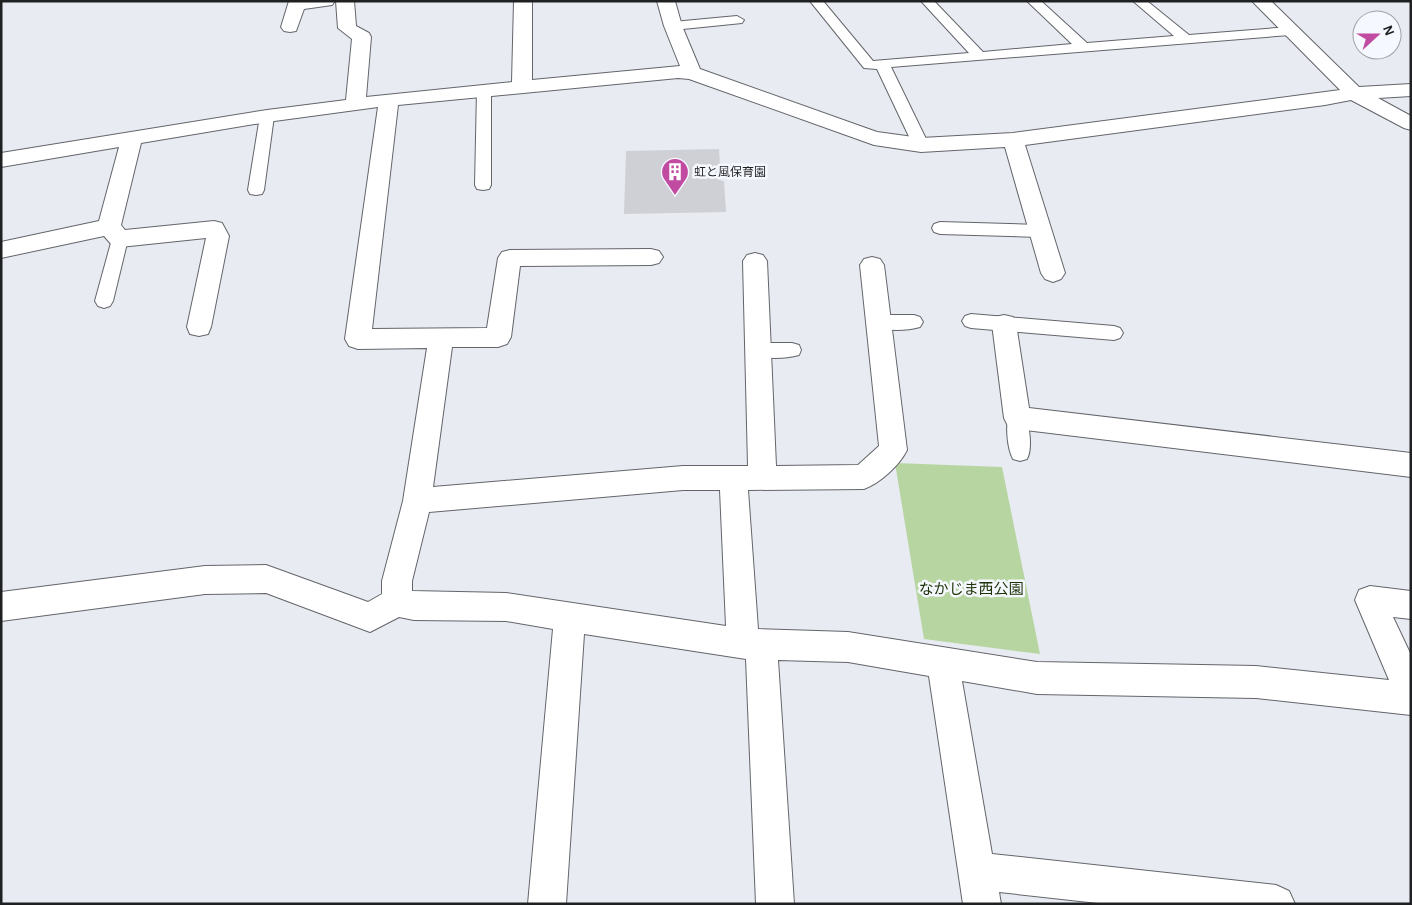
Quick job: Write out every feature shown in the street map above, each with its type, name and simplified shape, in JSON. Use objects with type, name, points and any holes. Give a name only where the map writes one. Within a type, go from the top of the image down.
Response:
[{"type":"street","points":[[290,27],[296,3],[326,1]]},
{"type":"street","points":[[344,1],[347,28],[362,37],[355,104]]},
{"type":"street","points":[[522,87],[523,1]]},
{"type":"street","points":[[666,1],[673,26],[692,73]]},
{"type":"street","points":[[1261,1],[1354,94],[1411,124]]},
{"type":"street","points":[[1,160],[267,116],[355,104],[678,72],[692,73],[874,138],[921,145],[1014,140],[1325,100],[1354,94],[1411,90]]},
{"type":"street","points":[[389,100],[358,339],[498,337],[510,258],[651,257]]},
{"type":"street","points":[[114,233],[132,139]]},
{"type":"street","points":[[1014,140],[1053,273]]},
{"type":"street","points":[[1,250],[114,233],[214,229],[218,236],[199,327]]},
{"type":"street","points":[[755,261],[762,477]]},
{"type":"street","points":[[417,500],[683,478],[864,477],[893,450],[880,322],[872,265]]},
{"type":"street","points":[[1004,324],[1017,418],[1411,465]]},
{"type":"street","points":[[397,602],[397,581],[417,500],[441,338]]},
{"type":"street","points":[[733,479],[752,645],[774,904]]},
{"type":"street","points":[[1,608],[205,580],[266,580],[370,617],[397,602],[414,606],[506,608],[752,645],[848,647],[1038,678],[1256,682],[1411,699]]},
{"type":"street","points":[[1411,605],[1370,600],[1411,692]]},
{"type":"street","points":[[547,904],[570,618]]},
{"type":"street","points":[[943,662],[979,887],[1276,904]]},
{"type":"lane","points":[[816,1],[870,65],[1184,38],[1290,31]]},
{"type":"lane","points":[[927,1],[979,55]]},
{"type":"lane","points":[[1032,1],[1083,47]]},
{"type":"lane","points":[[1139,1],[1184,38]]},
{"type":"lane","points":[[673,26],[737,20]]},
{"type":"lane","points":[[882,64],[921,145]]},
{"type":"lane","points":[[483,185],[484,90]]},
{"type":"lane","points":[[256,190],[267,116]]},
{"type":"lane","points":[[940,228],[1040,231]]},
{"type":"lane","points":[[104,301],[114,233]]},
{"type":"lane","points":[[971,321],[1114,333]]},
{"type":"lane","points":[[880,322],[914,322]]},
{"type":"lane","points":[[758,350],[792,350]]},
{"type":"lane","points":[[1017,418],[1020,453]]},
{"type":"green space","name":"なかじま西公園","points":[[895,463],[1002,467],[1040,654],[924,639]]},
{"type":"building","name":"虹と風保育園","points":[[719,149],[721,181],[724,181],[726,212],[624,214],[626,151]]},
{"type":"place","name":"虹と風保育園","points":[[675,196]]}]
